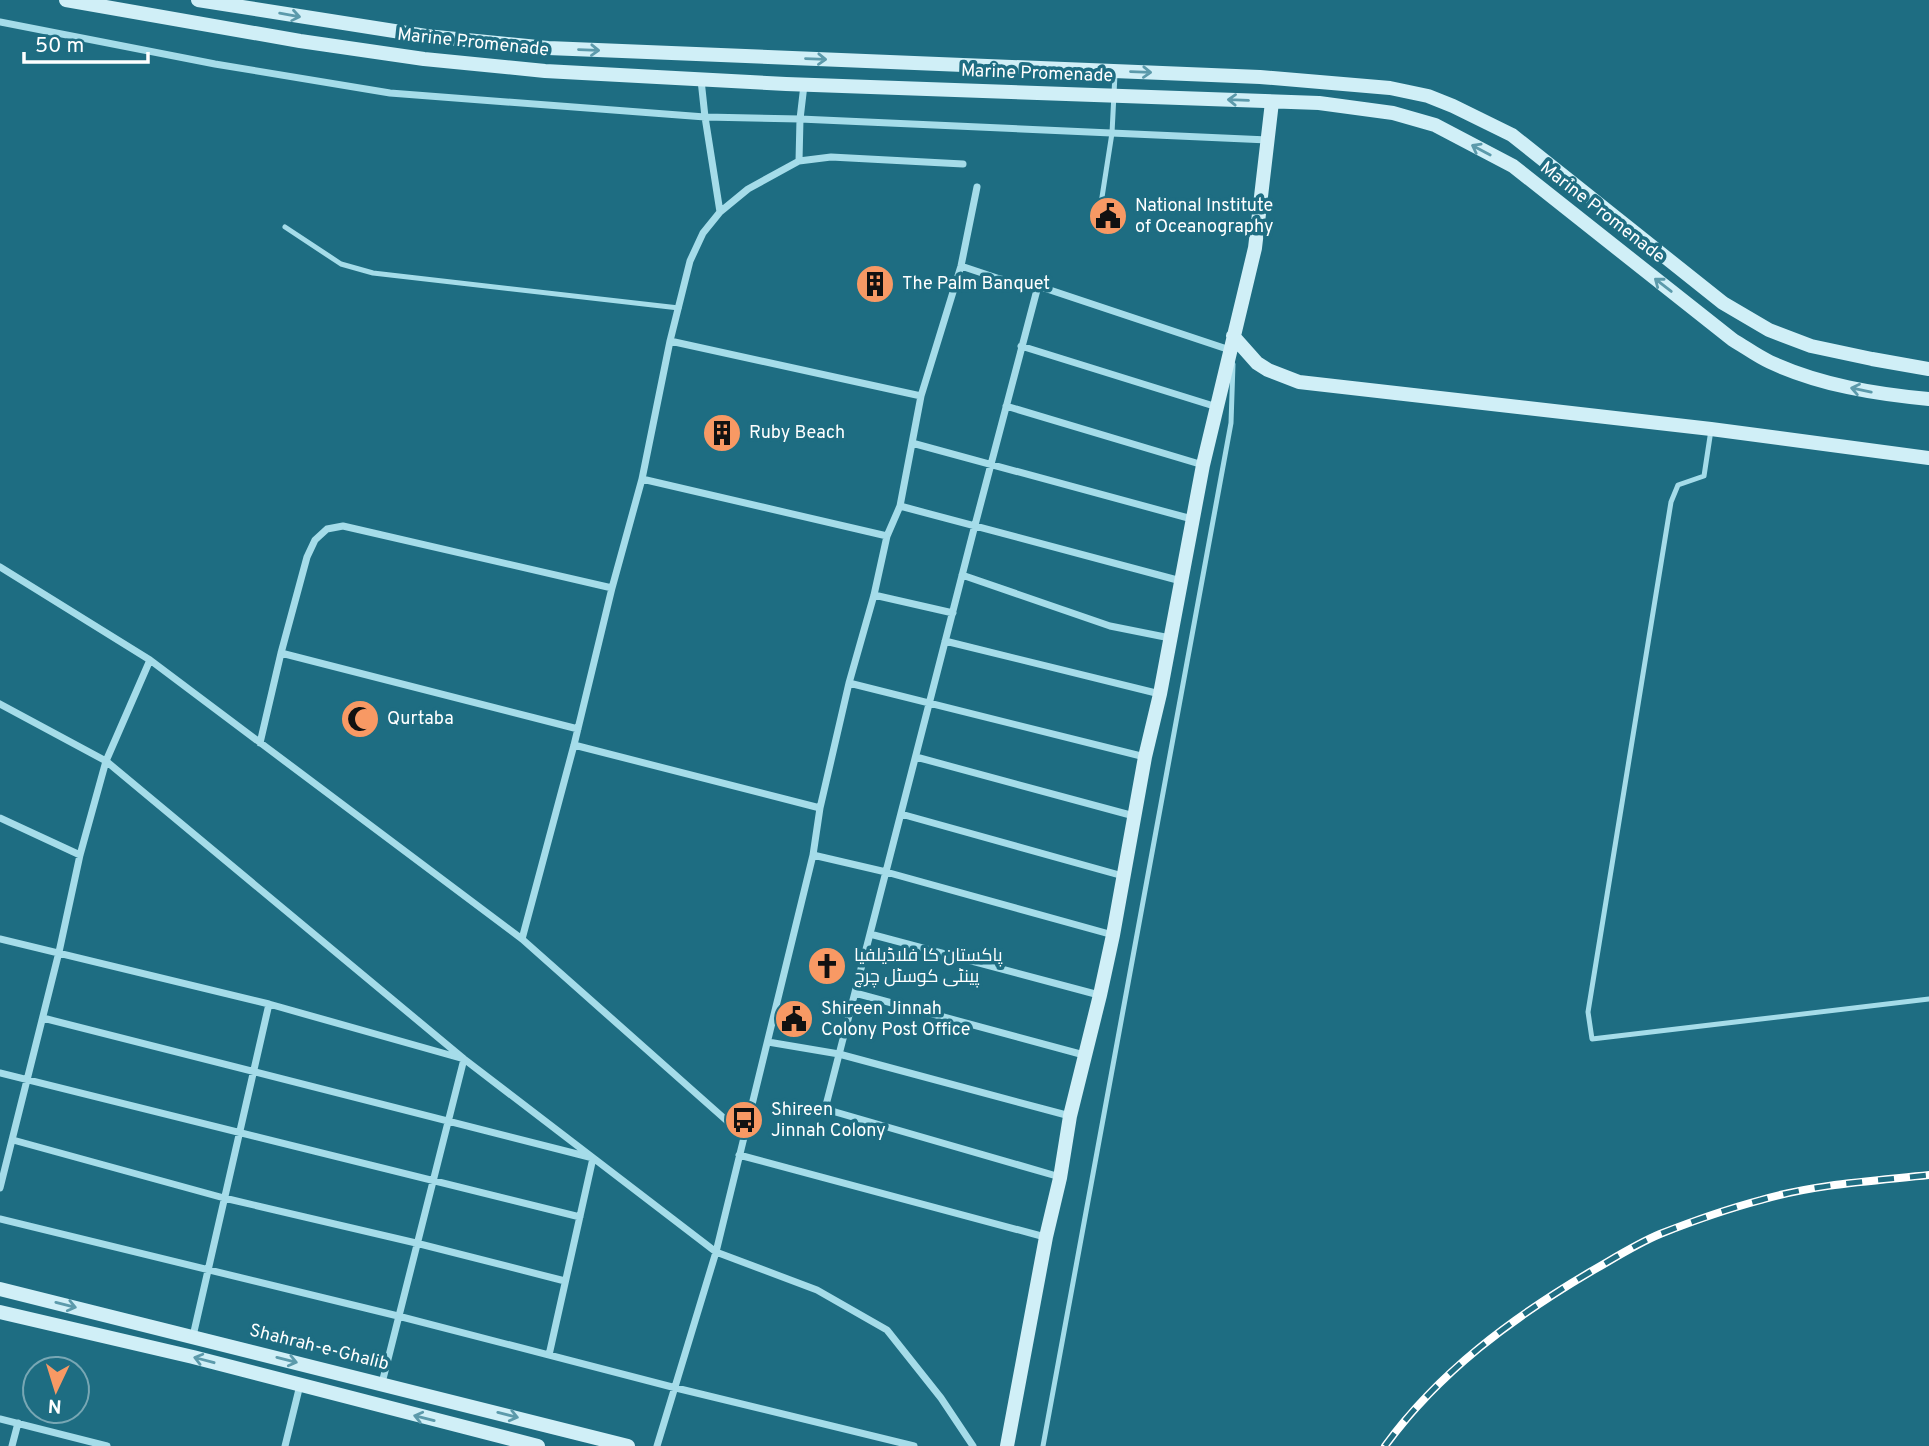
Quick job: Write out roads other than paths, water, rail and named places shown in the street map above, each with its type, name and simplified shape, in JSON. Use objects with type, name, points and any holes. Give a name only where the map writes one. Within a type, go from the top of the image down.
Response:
[{"type":"main road","name":"Marine Promenade","points":[[66,0],[300,41],[424,59],[545,71],[804,85],[1319,103],[1393,113],[1435,125],[1513,166],[1732,340],[1769,361],[1802,375],[1840,386],[1929,399]]},
{"type":"main road","name":"Marine Promenade","points":[[198,0],[426,36],[548,48],[1288,78],[1390,88],[1428,96],[1512,135],[1723,303],[1769,330],[1811,346],[1929,369]]},
{"type":"main road","points":[[1007,1446],[1070,1116],[1113,935],[1203,465],[1255,248],[1272,102]]},
{"type":"main road","points":[[1231,343],[1268,370],[1298,382],[1711,429],[1929,458]]},
{"type":"main road","name":"Shahrah-e-Ghalib","points":[[0,1289],[628,1446]]},
{"type":"main road","points":[[0,1312],[193,1357],[493,1441],[538,1446]]},
{"type":"street","points":[[0,22],[215,64],[390,93],[705,117],[1268,140]]},
{"type":"street","points":[[701,79],[720,212]]},
{"type":"street","points":[[799,161],[804,85]]},
{"type":"street","points":[[522,939],[642,479],[670,341],[690,261],[703,233],[720,212],[748,189],[799,161],[831,157],[962,164]]},
{"type":"street","points":[[657,1446],[716,1252],[813,855],[820,808],[849,683],[874,596],[887,537],[900,506],[921,396],[961,266],[977,187]]},
{"type":"street","points":[[961,266],[1231,343]]},
{"type":"street","points":[[1038,286],[825,1109],[1060,1178]]},
{"type":"street","points":[[670,341],[921,396]]},
{"type":"street","points":[[1021,346],[1217,407]]},
{"type":"street","points":[[1006,406],[1203,465]]},
{"type":"street","points":[[912,443],[1192,519]]},
{"type":"street","points":[[642,479],[887,537]]},
{"type":"street","points":[[900,506],[1181,581]]},
{"type":"street","points":[[260,743],[307,557],[315,540],[327,529],[343,526],[612,588]]},
{"type":"street","points":[[0,567],[150,660],[522,939],[744,1136]]},
{"type":"street","points":[[962,575],[1110,626],[1170,638]]},
{"type":"street","points":[[874,596],[953,613]]},
{"type":"street","points":[[946,641],[1160,694]]},
{"type":"street","points":[[281,653],[578,729]]},
{"type":"street","points":[[0,1188],[59,952],[80,855],[106,761],[150,660]]},
{"type":"street","points":[[849,683],[1145,757]]},
{"type":"street","points":[[0,704],[106,761],[464,1059],[716,1252],[817,1290],[887,1330],[941,1398],[973,1446]]},
{"type":"street","points":[[574,745],[820,808]]},
{"type":"street","points":[[916,757],[1135,817]]},
{"type":"street","points":[[901,814],[1123,876]]},
{"type":"street","points":[[0,818],[80,855]]},
{"type":"street","points":[[813,855],[886,872],[1113,935]]},
{"type":"street","points":[[870,934],[1100,995]]},
{"type":"street","points":[[0,939],[269,1004],[464,1059]]},
{"type":"street","points":[[855,993],[1084,1055]]},
{"type":"street","points":[[193,1336],[269,1004]]},
{"type":"street","points":[[43,1018],[593,1158]]},
{"type":"street","points":[[768,1042],[839,1054],[1070,1116]]},
{"type":"street","points":[[382,1383],[464,1059]]},
{"type":"street","points":[[0,1073],[580,1217]]},
{"type":"street","points":[[13,1140],[225,1198],[565,1281]]},
{"type":"street","points":[[739,1155],[1046,1237]]},
{"type":"street","points":[[549,1355],[593,1158]]},
{"type":"street","points":[[0,1219],[398,1315],[676,1388],[914,1446]]},
{"type":"street","points":[[285,1446],[300,1385]]},
{"type":"street","points":[[0,1419],[78,1442],[107,1446]]},
{"type":"street","points":[[12,1446],[18,1423]]},
{"type":"lane","points":[[1100,210],[1112,133],[1115,71]]},
{"type":"lane","points":[[285,227],[341,264],[373,273],[679,308]]},
{"type":"lane","points":[[1043,1446],[1231,423],[1231,343]]},
{"type":"lane","points":[[1711,429],[1704,476],[1678,485],[1671,502],[1588,1012],[1592,1040],[1929,999]]},
{"type":"railway","points":[[1385,1446],[1429,1394],[1478,1349],[1533,1308],[1642,1242],[1710,1215],[1803,1190],[1929,1175]]},
{"type":"place","name":"National Institute of Oceanography","points":[[1108,216]]},
{"type":"place","name":"The Palm Banquet","points":[[875,284]]},
{"type":"place","name":"Ruby Beach","points":[[722,433]]},
{"type":"place","name":"Qurtaba","points":[[360,719]]},
{"type":"place","name":"پاکستان کا فلاڈیلفیا پینٹی کوسٹل چرچ","points":[[827,966]]},
{"type":"place","name":"Shireen Jinnah Colony Post Office","points":[[794,1019]]},
{"type":"place","name":"Shireen Jinnah Colony","points":[[744,1120]]}]
